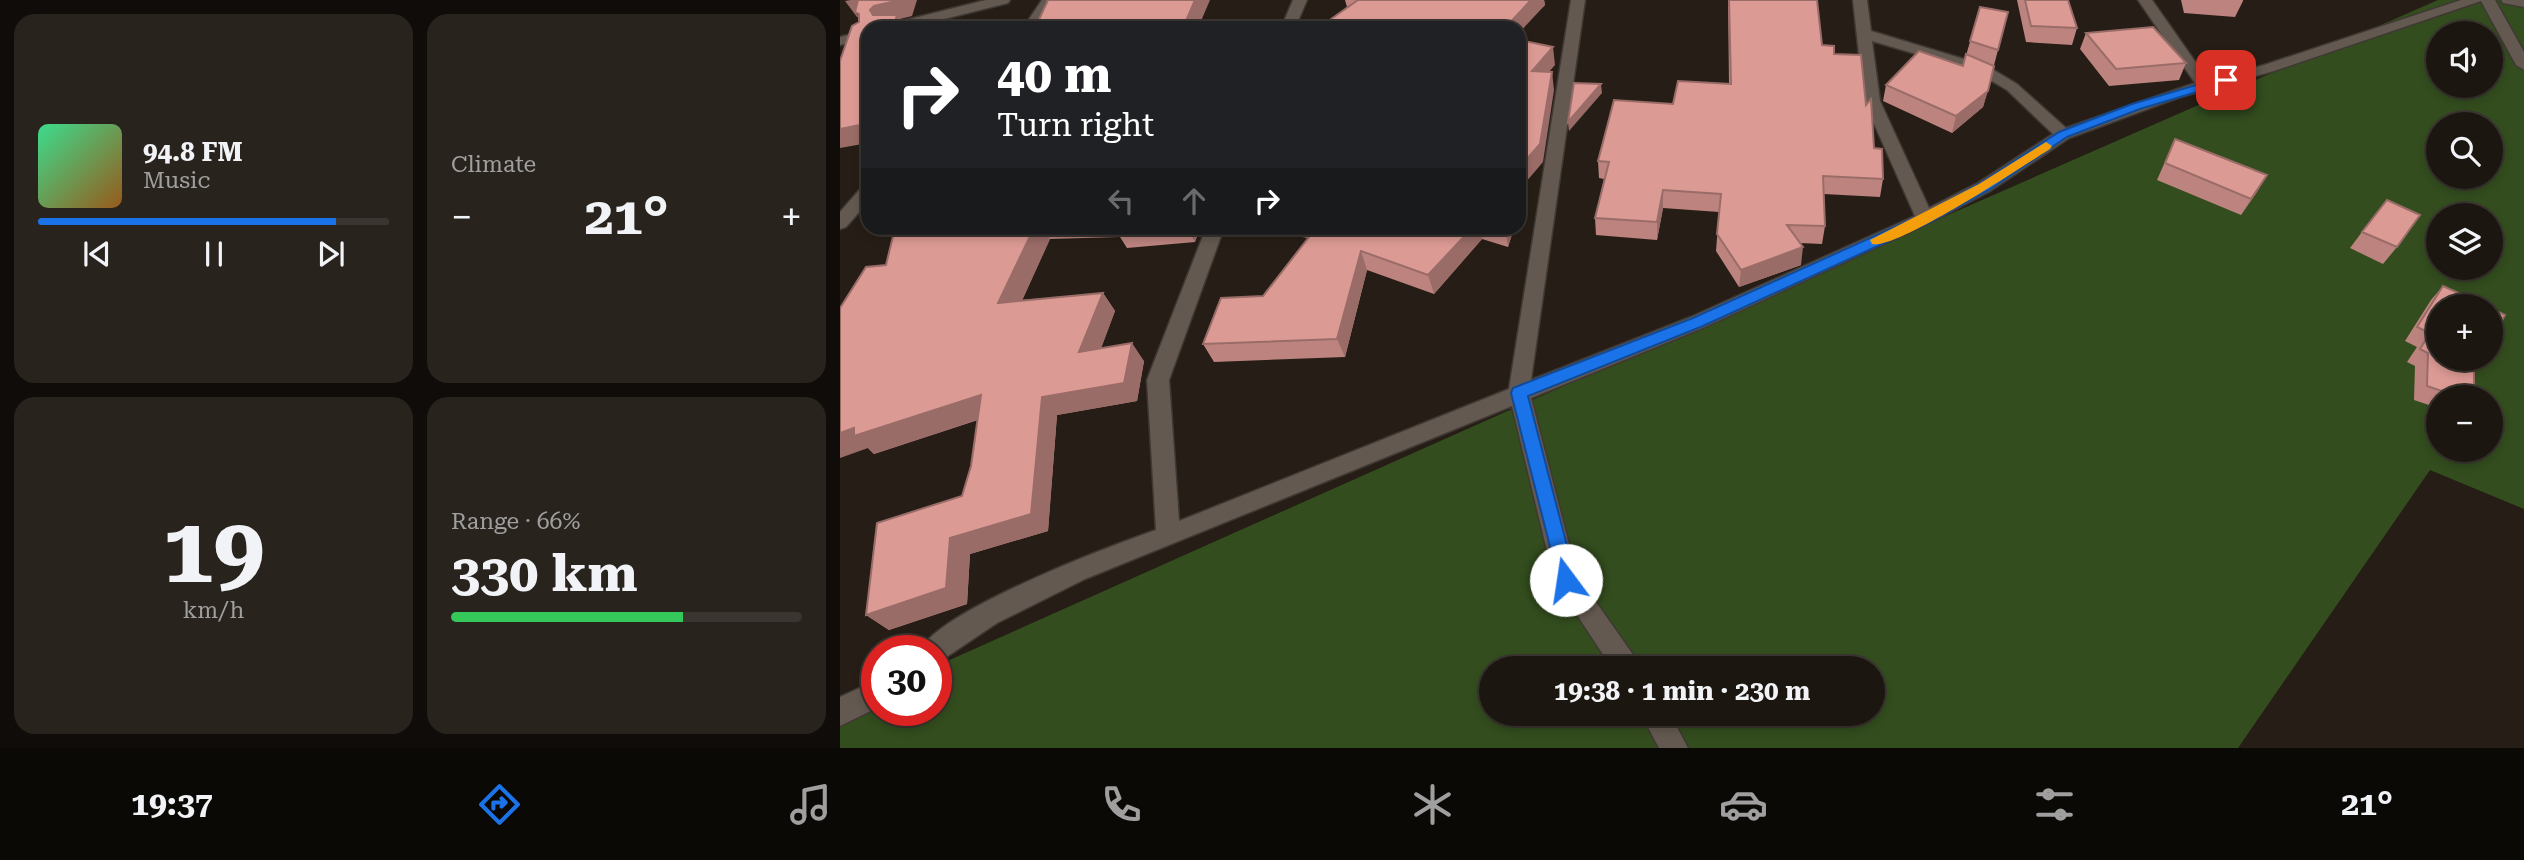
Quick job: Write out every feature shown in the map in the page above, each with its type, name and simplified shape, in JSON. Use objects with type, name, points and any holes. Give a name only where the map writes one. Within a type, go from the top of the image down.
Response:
[{"type":"street","points":[[919,21],[1003,0]]},
{"type":"street","points":[[1035,21],[1049,0]]},
{"type":"street","points":[[1291,21],[1300,0]]},
{"type":"street","points":[[1578,0],[1519,393],[1566,580],[1619,656]]},
{"type":"street","points":[[1860,0],[1872,101],[1925,218]]},
{"type":"street","points":[[2145,0],[2204,86]]},
{"type":"street","points":[[952,639],[1017,599],[1097,561],[1168,536],[1698,322],[1925,218],[1984,187],[2063,135],[2136,107],[2269,68],[2475,0]]},
{"type":"street","points":[[2488,0],[2524,65]]},
{"type":"street","points":[[2508,0],[2524,3]]},
{"type":"street","points":[[1864,34],[1982,69],[2012,87],[2063,135]]},
{"type":"street","points":[[840,41],[861,36]]},
{"type":"street","points":[[840,200],[861,193]]},
{"type":"street","points":[[840,223],[861,199]]},
{"type":"street","points":[[1168,536],[1158,380],[1212,235]]},
{"type":"street","points":[[840,712],[861,701]]},
{"type":"street","points":[[1662,726],[1674,748]]},
{"type":"green space","points":[[2438,0],[2524,0],[2524,509],[2430,470],[2238,748],[840,748],[840,709],[861,700],[861,726],[952,726],[952,659],[1884,243]]},
{"type":"building","points":[[858,0],[900,0],[874,6],[870,10],[873,15],[897,15],[895,21],[861,21],[861,125],[840,129],[840,61],[852,26],[859,22],[859,14],[855,12]]},
{"type":"building","points":[[1048,0],[1195,0],[1186,21],[1038,21]]},
{"type":"building","points":[[1358,0],[1531,0],[1512,21],[1328,21]]},
{"type":"building","points":[[1729,0],[1817,0],[1822,45],[1834,46],[1834,54],[1861,55],[1866,105],[1871,99],[1874,148],[1882,149],[1883,179],[1823,176],[1825,226],[1787,225],[1803,247],[1741,270],[1717,234],[1721,194],[1663,190],[1657,222],[1595,218],[1609,162],[1598,161],[1614,100],[1673,104],[1678,81],[1731,84]]},
{"type":"building","points":[[2025,0],[2068,0],[2077,28],[2031,26]]},
{"type":"building","points":[[1980,7],[2008,12],[1998,50],[1970,41]]},
{"type":"building","points":[[2153,27],[2186,63],[2116,69],[2086,33]]},
{"type":"building","points":[[1526,41],[1553,47],[1532,71],[1552,72],[1540,144],[1526,160]]},
{"type":"building","points":[[1919,51],[1963,66],[1966,54],[1994,66],[1988,91],[1956,116],[1886,85]]},
{"type":"building","points":[[1574,83],[1601,84],[1568,122]]},
{"type":"building","points":[[2175,139],[2267,175],[2251,199],[2165,163]]},
{"type":"building","points":[[2387,200],[2420,215],[2397,247],[2362,232]]},
{"type":"building","points":[[893,235],[1031,235],[998,303],[1103,293],[1079,352],[1132,343],[1124,383],[1042,397],[1031,514],[950,538],[946,588],[866,615],[877,523],[962,496],[971,466],[981,395],[854,436],[854,428],[840,433],[840,308],[866,267],[886,265]]},
{"type":"building","points":[[1311,235],[1465,235],[1428,275],[1361,251],[1337,339],[1203,344],[1221,298],[1263,296]]},
{"type":"building","points":[[2443,286],[2461,294],[2438,294]]},
{"type":"building","points":[[2426,313],[2426,331],[2417,327]]},
{"type":"building","points":[[2426,339],[2426,352],[2420,349]]},
{"type":"building","points":[[2427,371],[2474,371],[2474,385],[2427,385]]},
{"type":"slow traffic","points":[[1877,240],[1984,187],[2046,146]]},
{"type":"route","points":[[1566,580],[1519,393],[1698,322],[1925,218],[1984,187],[2063,135],[2174,94],[2226,80]]}]
